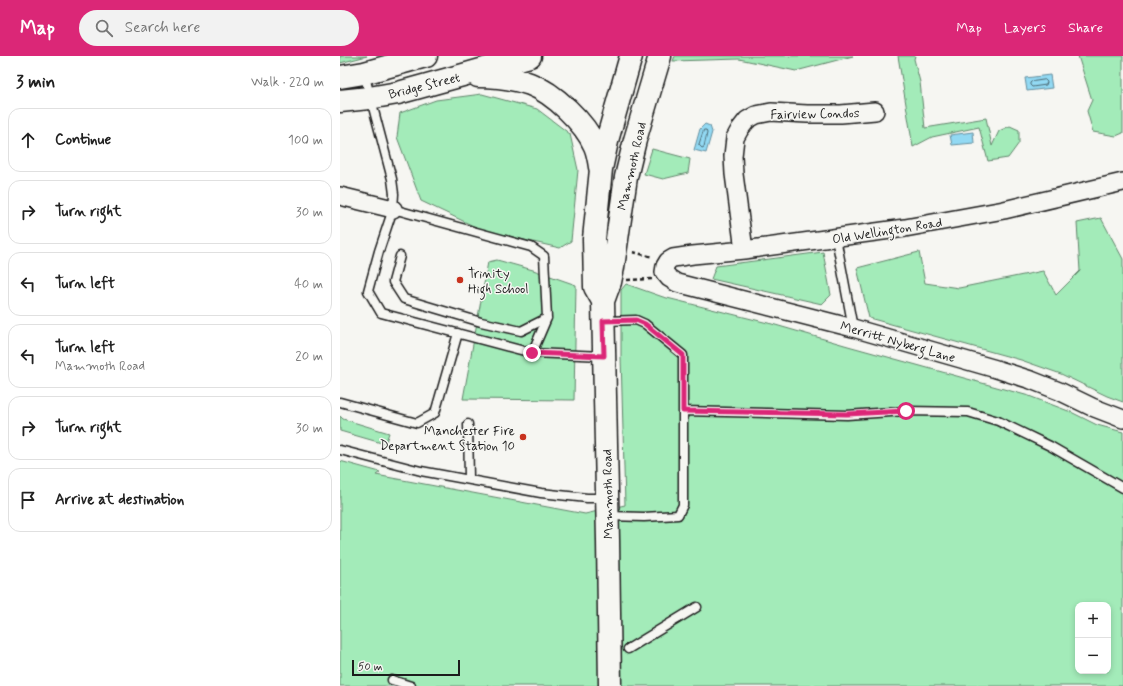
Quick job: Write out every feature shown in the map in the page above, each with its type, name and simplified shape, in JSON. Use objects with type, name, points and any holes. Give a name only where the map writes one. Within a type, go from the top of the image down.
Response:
[{"type":"main road","name":"Bridge Street","points":[[340,77],[364,73],[426,56]]},
{"type":"main road","name":"Bridge Street","points":[[340,101],[398,93],[530,56]]},
{"type":"main road","name":"Mammoth Road","points":[[603,311],[596,287],[594,239],[601,169],[608,137],[631,56]]},
{"type":"main road","name":"Mammoth Road","points":[[610,686],[603,311],[613,267],[626,177],[635,140],[660,56]]},
{"type":"main road","points":[[463,76],[493,76],[512,79],[543,90],[570,112],[590,136],[597,153],[601,169]]},
{"type":"street","name":"Fairview Condos","points":[[744,250],[733,156],[735,138],[747,120],[756,115],[772,112],[807,114],[875,112]]},
{"type":"street","name":"Old Wellington Road","points":[[668,261],[673,258],[693,255],[744,250],[905,228],[1004,210],[1123,182]]},
{"type":"street","points":[[340,196],[393,209]]},
{"type":"street","points":[[668,261],[664,272],[669,278]]},
{"type":"street","name":"Merritt Nyberg Lane","points":[[669,278],[677,283],[853,328],[996,369],[1059,391],[1092,407],[1123,419]]},
{"type":"lane","points":[[364,73],[369,98],[392,179],[394,194],[393,209],[368,291],[381,313],[532,353],[604,356]]},
{"type":"lane","points":[[393,209],[531,247],[544,256],[547,318],[532,353]]},
{"type":"lane","points":[[836,238],[853,328]]},
{"type":"lane","points":[[400,256],[393,282],[404,299],[481,322],[521,331],[547,318]]},
{"type":"lane","points":[[340,450],[421,471],[541,493],[587,498],[607,507],[644,517],[678,515],[683,505],[683,355],[645,324],[603,311]]},
{"type":"lane","points":[[340,402],[417,423],[435,413],[458,333]]},
{"type":"lane","points":[[683,411],[847,414],[906,411],[968,412],[998,420],[1050,446],[1123,488]]},
{"type":"lane","points":[[468,424],[469,480]]},
{"type":"lane","points":[[628,649],[696,607]]},
{"type":"lane","points":[[392,680],[412,686]]},
{"type":"path","points":[[630,252],[668,261]]},
{"type":"path","points":[[622,281],[669,278]]},
{"type":"green space","points":[[340,56],[367,56],[340,63]]},
{"type":"green space","points":[[675,56],[853,56],[796,71],[739,59],[673,61]]},
{"type":"green space","points":[[898,56],[915,56],[914,59],[920,82],[925,128],[986,118],[992,146],[999,131],[1010,126],[1019,130],[1019,143],[1008,158],[988,161],[979,127],[932,137],[913,147]]},
{"type":"green space","points":[[1078,56],[1123,56],[1123,133],[1116,136],[1093,132],[1087,111],[1092,100]]},
{"type":"green space","points":[[482,94],[537,109],[570,134],[578,170],[571,241],[560,248],[484,231],[421,201],[397,137],[400,113],[436,100]]},
{"type":"green space","points":[[652,149],[690,159],[688,173],[663,179],[644,174]]},
{"type":"green space","points":[[1101,218],[1123,259],[1123,402],[1061,374],[1021,360],[869,318],[857,268],[919,252],[925,283],[959,288],[1043,271],[1056,295],[1080,271],[1077,223]]},
{"type":"green space","points":[[823,252],[831,295],[822,304],[711,279],[716,266]]},
{"type":"green space","points":[[497,260],[533,270],[576,285],[574,400],[463,399],[488,262]]},
{"type":"green space","points":[[626,284],[663,297],[772,324],[1029,396],[1071,412],[1097,425],[1123,432],[1123,686],[340,686],[340,461],[380,472],[376,475],[585,514],[625,505],[621,356],[621,290]]},
{"type":"green space","points":[[340,416],[343,419],[389,433],[385,444],[340,431]]},
{"type":"water","points":[[1050,75],[1052,88],[1027,91],[1025,78]]},
{"type":"water","points":[[705,124],[710,126],[712,132],[706,153],[694,150],[700,129]]},
{"type":"water","points":[[973,132],[974,143],[952,145],[950,135]]},
{"type":"place","name":"Trinity High School","points":[[460,280]]},
{"type":"place","name":"Manchester Fire Department Station 10","points":[[523,437]]},
{"type":"route","points":[[532,353],[604,356],[603,321],[636,320],[645,324],[683,355],[683,411],[847,414],[906,411]]}]
